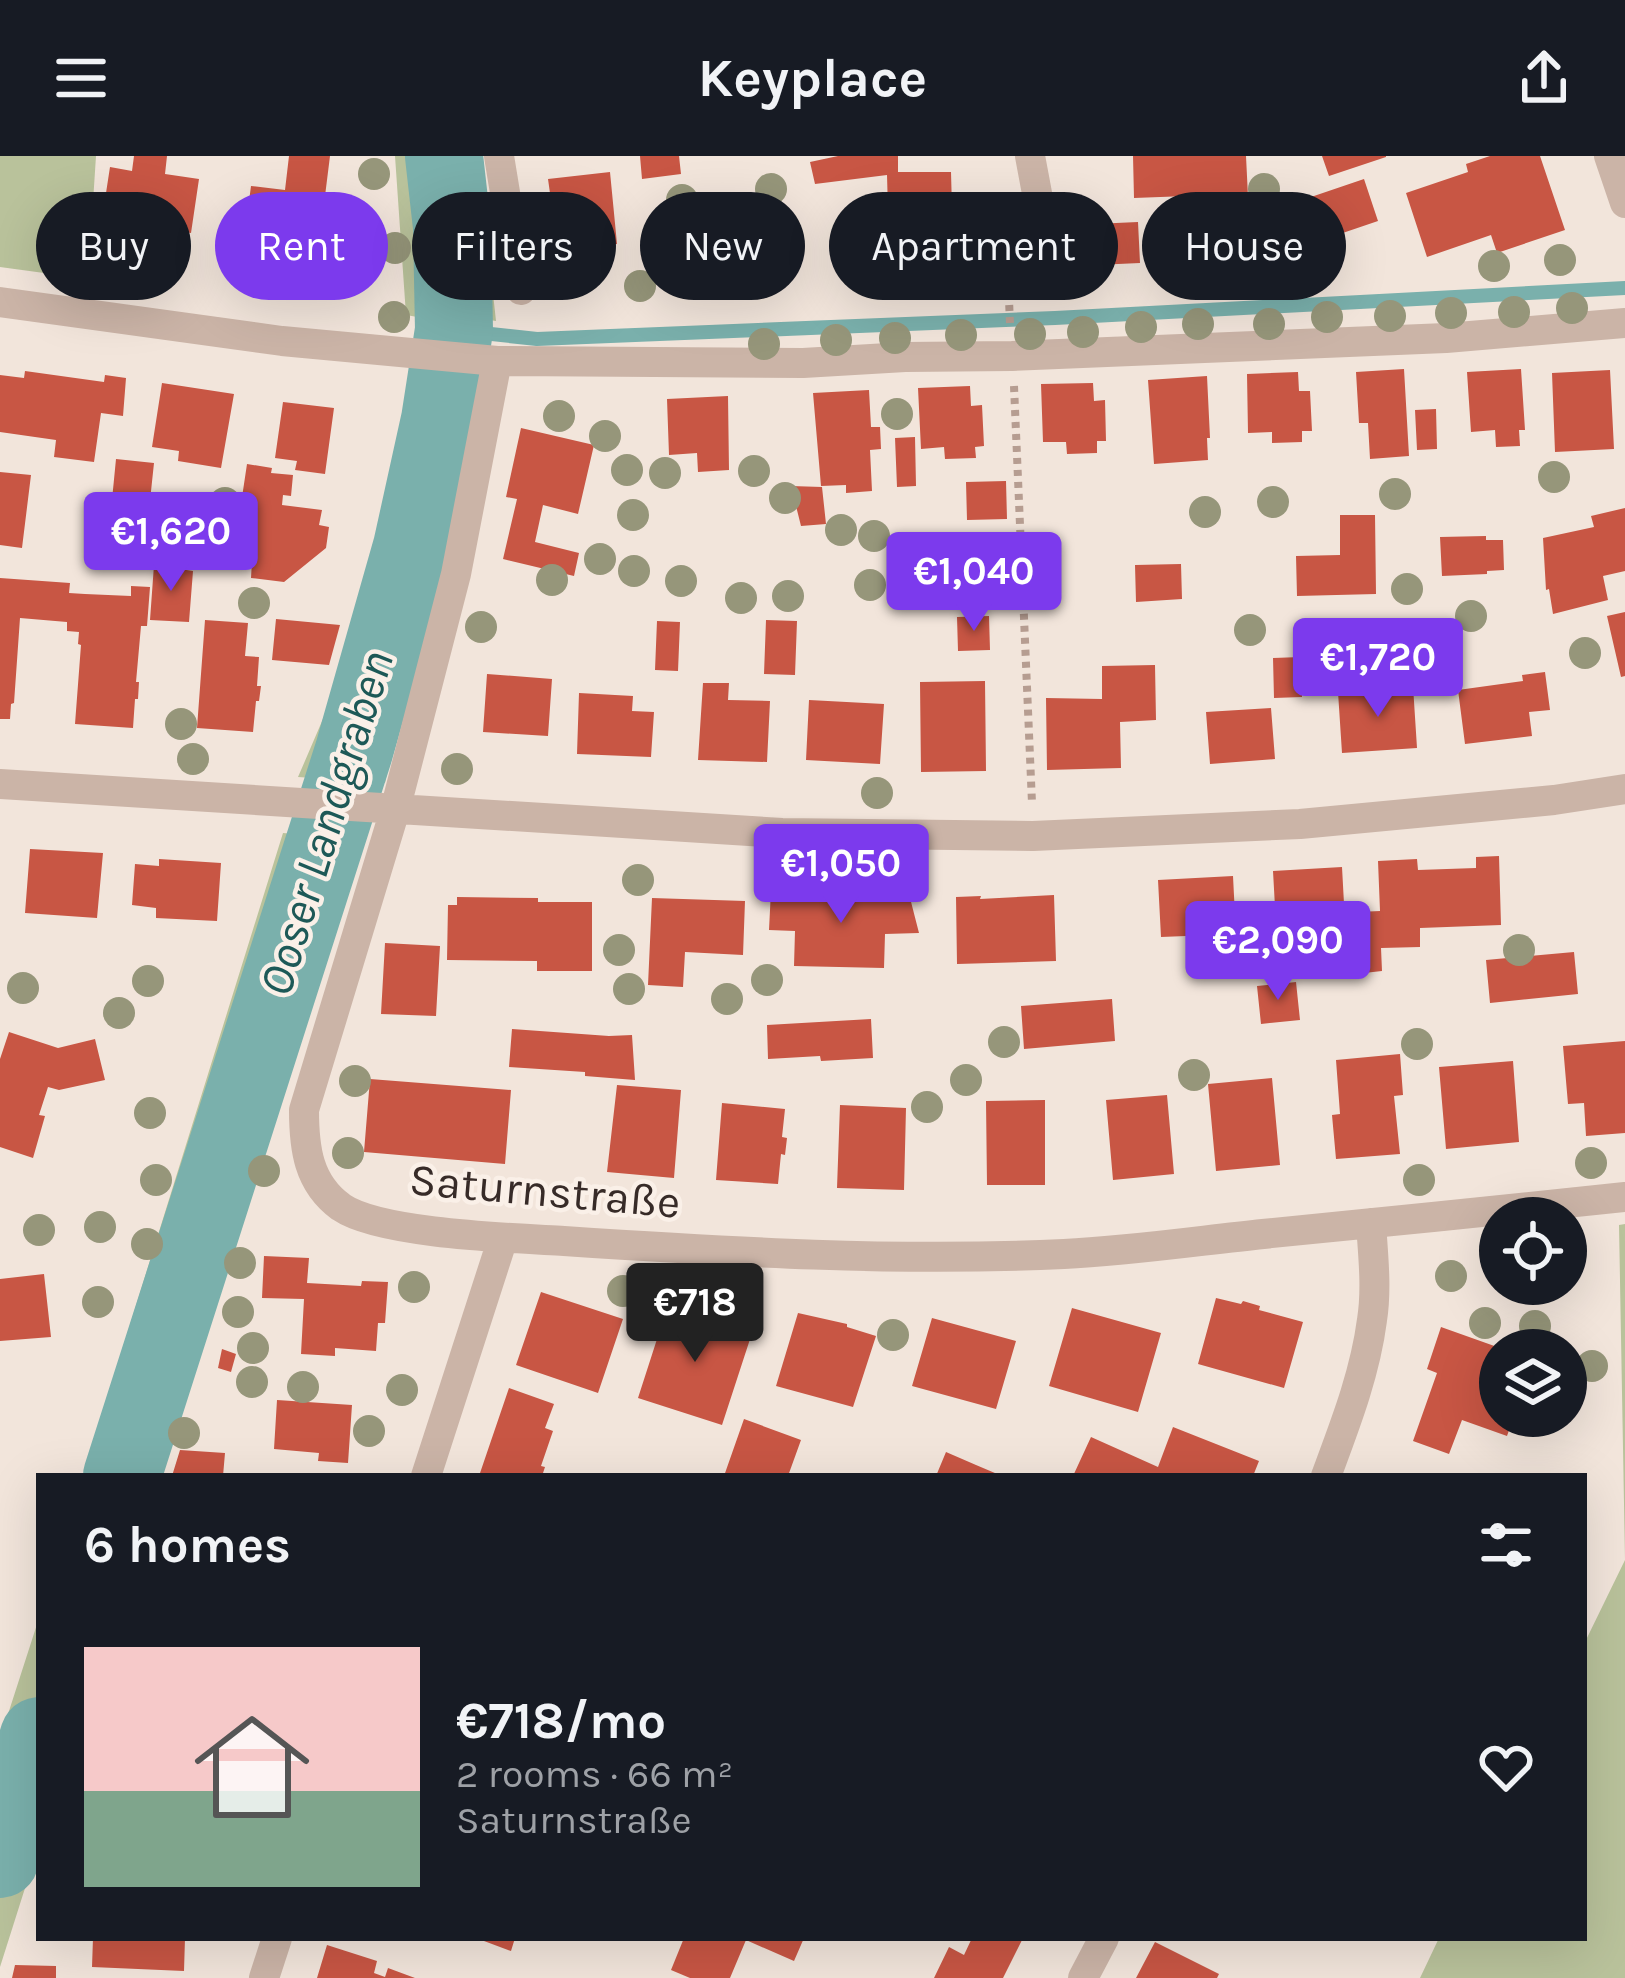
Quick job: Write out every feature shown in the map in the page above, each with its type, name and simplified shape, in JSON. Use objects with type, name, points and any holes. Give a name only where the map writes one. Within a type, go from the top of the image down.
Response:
[{"type":"street","points":[[499,156],[505,192]]},
{"type":"street","points":[[1030,156],[1037,192]]},
{"type":"street","points":[[1609,156],[1625,203]]},
{"type":"street","points":[[0,302],[282,340],[482,360],[802,363],[1446,338],[1625,323]]},
{"type":"street","name":"Saturnstraße","points":[[482,360],[456,574],[385,809],[304,1110],[310,1168],[321,1188],[341,1207],[365,1219],[502,1238],[792,1256],[952,1257],[1102,1251],[1625,1197]]},
{"type":"street","points":[[0,784],[782,833],[1033,836],[1300,824],[1625,789]]},
{"type":"street","points":[[1327,1473],[1353,1406],[1370,1333],[1375,1280],[1371,1223]]},
{"type":"street","points":[[427,1473],[502,1238]]},
{"type":"street","points":[[264,1978],[276,1941]]},
{"type":"street","points":[[1083,1978],[1102,1941]]},
{"type":"path","points":[[1009,300],[1010,308]]},
{"type":"path","points":[[1012,356],[1033,836]]},
{"type":"green space","points":[[0,156],[96,156],[94,192],[36,192],[36,272],[0,267]]},
{"type":"green space","points":[[395,156],[429,156],[431,192],[412,192],[412,300],[439,300],[440,321],[406,315]]},
{"type":"green space","points":[[461,156],[478,156],[482,192],[462,192]]},
{"type":"green space","points":[[467,300],[494,300],[496,321],[478,318]]},
{"type":"green space","points":[[409,380],[468,383],[385,783],[298,777],[370,588]]},
{"type":"green space","points":[[283,833],[358,839],[157,1473],[84,1473]]},
{"type":"green space","points":[[1625,1224],[1625,1559],[1619,1225]]},
{"type":"green space","points":[[1625,1560],[1625,1978],[1420,1978],[1438,1941],[1587,1941],[1587,1638]]},
{"type":"green space","points":[[36,1627],[36,1853],[0,1967],[0,1739]]},
{"type":"building","points":[[134,156],[167,156],[165,174],[199,179],[191,233],[191,192],[106,192],[110,167],[132,171]]},
{"type":"building","points":[[289,156],[330,156],[326,192],[250,192],[251,186],[285,190]]},
{"type":"building","points":[[640,156],[679,156],[681,174],[642,179]]},
{"type":"building","points":[[838,156],[898,156],[898,172],[951,172],[952,192],[887,192],[887,175],[815,184],[810,162]]},
{"type":"building","points":[[1133,156],[1246,156],[1248,192],[1142,192],[1142,198],[1134,198]]},
{"type":"building","points":[[1322,156],[1386,156],[1386,157],[1329,176]]},
{"type":"building","points":[[1490,156],[1540,156],[1565,230],[1497,253],[1491,235],[1427,257],[1406,193],[1468,172],[1466,164]]},
{"type":"building","points":[[610,172],[612,192],[550,192],[548,179]]},
{"type":"building","points":[[1364,179],[1378,221],[1346,232],[1346,192],[1326,192]]},
{"type":"building","points":[[1138,222],[1140,263],[1118,264],[1118,223]]},
{"type":"building","points":[[1404,369],[1409,456],[1370,459],[1368,423],[1359,423],[1356,372]]},
{"type":"building","points":[[1521,369],[1525,430],[1519,430],[1520,446],[1496,447],[1495,430],[1471,432],[1467,372]]},
{"type":"building","points":[[1610,370],[1614,449],[1555,452],[1552,373]]},
{"type":"building","points":[[25,371],[104,382],[105,375],[126,378],[123,416],[101,413],[94,462],[54,457],[56,440],[0,432],[0,375],[24,378]]},
{"type":"building","points":[[1298,372],[1299,391],[1310,391],[1312,431],[1302,431],[1302,442],[1272,443],[1272,432],[1248,433],[1247,374]]},
{"type":"building","points":[[1207,376],[1208,460],[1154,464],[1148,380]]},
{"type":"building","points":[[162,383],[234,394],[221,468],[178,461],[179,451],[152,447]]},
{"type":"building","points":[[1093,383],[1094,401],[1105,400],[1106,441],[1097,441],[1097,453],[1067,454],[1066,442],[1043,442],[1041,384]]},
{"type":"building","points":[[970,386],[971,406],[982,405],[984,446],[975,447],[976,458],[945,459],[944,447],[921,449],[918,388]]},
{"type":"building","points":[[869,390],[871,427],[880,427],[881,449],[870,450],[872,491],[846,493],[846,485],[821,486],[813,393]]},
{"type":"building","points":[[728,396],[729,470],[698,472],[697,453],[669,455],[667,399]]},
{"type":"building","points":[[283,402],[334,408],[325,474],[295,470],[297,461],[275,458]]},
{"type":"building","points":[[1436,409],[1437,449],[1417,450],[1415,410]]},
{"type":"building","points":[[521,428],[594,445],[578,514],[543,505],[535,542],[579,553],[574,576],[503,559],[517,499],[506,497]]},
{"type":"building","points":[[915,437],[916,486],[897,487],[895,438]]},
{"type":"building","points":[[116,459],[154,463],[143,529],[126,527],[123,552],[107,551]]},
{"type":"building","points":[[247,464],[293,475],[291,496],[283,495],[282,505],[322,510],[319,525],[329,527],[326,548],[284,582],[251,578],[254,526],[238,524]]},
{"type":"building","points":[[0,472],[31,475],[22,548],[0,545]]},
{"type":"building","points":[[1006,481],[1007,519],[967,520],[966,482]]},
{"type":"building","points":[[791,486],[822,487],[826,524],[801,526]]},
{"type":"building","points":[[1625,508],[1625,571],[1603,576],[1608,600],[1553,614],[1546,590],[1543,538],[1594,527],[1591,516]]},
{"type":"building","points":[[1340,515],[1375,515],[1376,594],[1297,596],[1296,556],[1340,555]]},
{"type":"building","points":[[1486,536],[1486,540],[1503,540],[1504,570],[1442,576],[1440,537]]},
{"type":"building","points":[[1181,564],[1182,599],[1136,602],[1135,565]]},
{"type":"building","points":[[154,565],[193,571],[189,622],[150,620]]},
{"type":"building","points":[[0,578],[70,583],[69,593],[85,594],[131,596],[131,586],[150,587],[147,626],[141,626],[133,728],[75,724],[79,632],[67,631],[67,622],[20,618],[14,703],[10,719],[0,719]]},
{"type":"building","points":[[1625,612],[1625,676],[1621,677],[1607,616]]},
{"type":"building","points":[[989,616],[990,650],[958,651],[957,617]]},
{"type":"building","points":[[276,619],[340,625],[329,665],[272,660]]},
{"type":"building","points":[[205,620],[248,623],[245,656],[259,657],[257,686],[261,686],[253,732],[197,728]]},
{"type":"building","points":[[766,620],[797,621],[795,675],[764,674]]},
{"type":"building","points":[[657,621],[680,622],[678,671],[655,670]]},
{"type":"building","points":[[1337,636],[1339,690],[1274,698],[1273,658],[1301,657],[1300,638]]},
{"type":"building","points":[[1155,665],[1156,720],[1120,722],[1121,768],[1047,770],[1046,698],[1102,699],[1102,666]]},
{"type":"building","points":[[1545,672],[1550,710],[1529,712],[1532,736],[1465,744],[1458,690],[1523,681],[1522,675]]},
{"type":"building","points":[[487,674],[552,679],[548,736],[483,732]]},
{"type":"building","points":[[985,681],[986,771],[921,772],[920,682]]},
{"type":"building","points":[[703,683],[729,683],[728,700],[770,701],[767,762],[698,760]]},
{"type":"building","points":[[1413,686],[1417,748],[1342,753],[1338,692]]},
{"type":"building","points":[[579,693],[633,696],[632,711],[654,712],[651,757],[577,754]]},
{"type":"building","points":[[809,700],[884,704],[880,764],[806,760]]},
{"type":"building","points":[[1271,708],[1275,759],[1210,764],[1206,712]]},
{"type":"building","points":[[30,849],[103,853],[97,918],[25,913]]},
{"type":"building","points":[[1499,856],[1501,925],[1420,928],[1420,947],[1381,948],[1382,971],[1364,973],[1358,912],[1380,911],[1378,861],[1417,859],[1418,870],[1476,868],[1476,857]]},
{"type":"building","points":[[159,859],[221,863],[217,921],[156,918],[156,908],[132,905],[135,864],[159,866]]},
{"type":"building","points":[[1342,867],[1345,922],[1276,925],[1273,871]]},
{"type":"building","points":[[1233,876],[1237,955],[1187,958],[1186,936],[1161,937],[1158,880]]},
{"type":"building","points":[[771,890],[909,894],[919,933],[885,934],[884,968],[794,966],[795,931],[769,930]]},
{"type":"building","points":[[1054,895],[1056,961],[957,964],[956,897]]},
{"type":"building","points":[[457,897],[592,902],[592,971],[537,971],[537,961],[447,960],[448,905],[457,905]]},
{"type":"building","points":[[652,898],[745,901],[743,955],[685,952],[683,987],[648,985]]},
{"type":"building","points":[[385,943],[440,946],[436,1016],[381,1014]]},
{"type":"building","points":[[1574,952],[1578,994],[1490,1003],[1486,960]]},
{"type":"building","points":[[1296,982],[1300,1020],[1261,1024],[1257,986]]},
{"type":"building","points":[[1112,999],[1115,1041],[1024,1049],[1021,1006]]},
{"type":"building","points":[[871,1019],[873,1058],[768,1059],[767,1025]]},
{"type":"building","points":[[512,1029],[632,1035],[635,1080],[509,1067]]},
{"type":"building","points":[[9,1032],[58,1048],[95,1039],[105,1080],[59,1090],[48,1087],[33,1158],[0,1147],[0,1059]]},
{"type":"building","points":[[1625,1041],[1625,1133],[1586,1136],[1584,1103],[1568,1104],[1563,1046]]},
{"type":"building","points":[[1400,1054],[1403,1095],[1394,1096],[1400,1154],[1336,1159],[1332,1115],[1340,1114],[1336,1060]]},
{"type":"building","points":[[1513,1061],[1519,1142],[1446,1149],[1439,1067]]},
{"type":"building","points":[[1272,1078],[1280,1165],[1216,1171],[1208,1084]]},
{"type":"building","points":[[370,1079],[511,1090],[505,1164],[364,1152]]},
{"type":"building","points":[[617,1085],[681,1090],[674,1178],[607,1172]]},
{"type":"building","points":[[1167,1095],[1174,1174],[1113,1180],[1106,1100]]},
{"type":"building","points":[[1045,1100],[1045,1185],[987,1185],[986,1101]]},
{"type":"building","points":[[722,1103],[785,1109],[782,1137],[787,1138],[778,1184],[716,1180]]},
{"type":"building","points":[[840,1105],[906,1108],[904,1190],[837,1188]]},
{"type":"building","points":[[264,1256],[309,1258],[307,1283],[361,1286],[362,1281],[388,1282],[385,1323],[378,1323],[376,1351],[335,1348],[335,1356],[301,1354],[304,1299],[262,1298]]},
{"type":"building","points":[[44,1274],[51,1337],[0,1341],[0,1279]]},
{"type":"building","points":[[541,1292],[623,1319],[598,1393],[516,1365]]},
{"type":"building","points":[[1216,1298],[1243,1301],[1303,1322],[1284,1388],[1198,1364]]},
{"type":"building","points":[[668,1305],[752,1333],[722,1425],[638,1398]]},
{"type":"building","points":[[1072,1308],[1161,1333],[1138,1412],[1049,1386]]},
{"type":"building","points":[[798,1313],[876,1336],[853,1407],[776,1386]]},
{"type":"building","points":[[932,1318],[1016,1341],[996,1409],[912,1386]]},
{"type":"building","points":[[1441,1327],[1479,1341],[1479,1426],[1462,1420],[1449,1454],[1413,1441],[1437,1373],[1427,1369]]},
{"type":"building","points":[[222,1349],[236,1354],[231,1372],[218,1368]]},
{"type":"building","points":[[509,1388],[554,1404],[545,1428],[553,1431],[543,1473],[480,1473]]},
{"type":"building","points":[[277,1400],[352,1405],[348,1463],[318,1461],[319,1453],[274,1449]]},
{"type":"building","points":[[744,1419],[801,1440],[789,1473],[725,1473]]},
{"type":"building","points":[[1173,1427],[1259,1461],[1254,1473],[1074,1473],[1091,1437],[1158,1467]]},
{"type":"building","points":[[180,1450],[225,1453],[223,1473],[173,1473]]},
{"type":"building","points":[[946,1452],[995,1473],[937,1473]]},
{"type":"building","points":[[93,1941],[185,1941],[184,1971],[92,1967]]},
{"type":"building","points":[[484,1941],[514,1941],[511,1951]]},
{"type":"building","points":[[683,1941],[746,1941],[730,1978],[690,1978],[671,1970]]},
{"type":"building","points":[[748,1941],[803,1941],[794,1961]]},
{"type":"building","points":[[971,1941],[1022,1941],[1003,1978],[934,1978],[949,1947],[964,1955]]},
{"type":"building","points":[[1155,1942],[1219,1974],[1217,1978],[1136,1978]]},
{"type":"building","points":[[327,1945],[377,1961],[374,1973],[385,1977],[388,1968],[415,1978],[317,1978]]},
{"type":"building","points":[[15,1965],[56,1966],[56,1978],[12,1978]]},
{"type":"waterway","name":"Ooser Landgraben","points":[[123,1473],[354,751],[412,547],[454,330],[452,227],[444,156]]},
{"type":"waterway","points":[[454,330],[537,339],[1625,288]]},
{"type":"waterway","name":"Ooser Landgraben","points":[[0,1859],[36,1745]]}]
